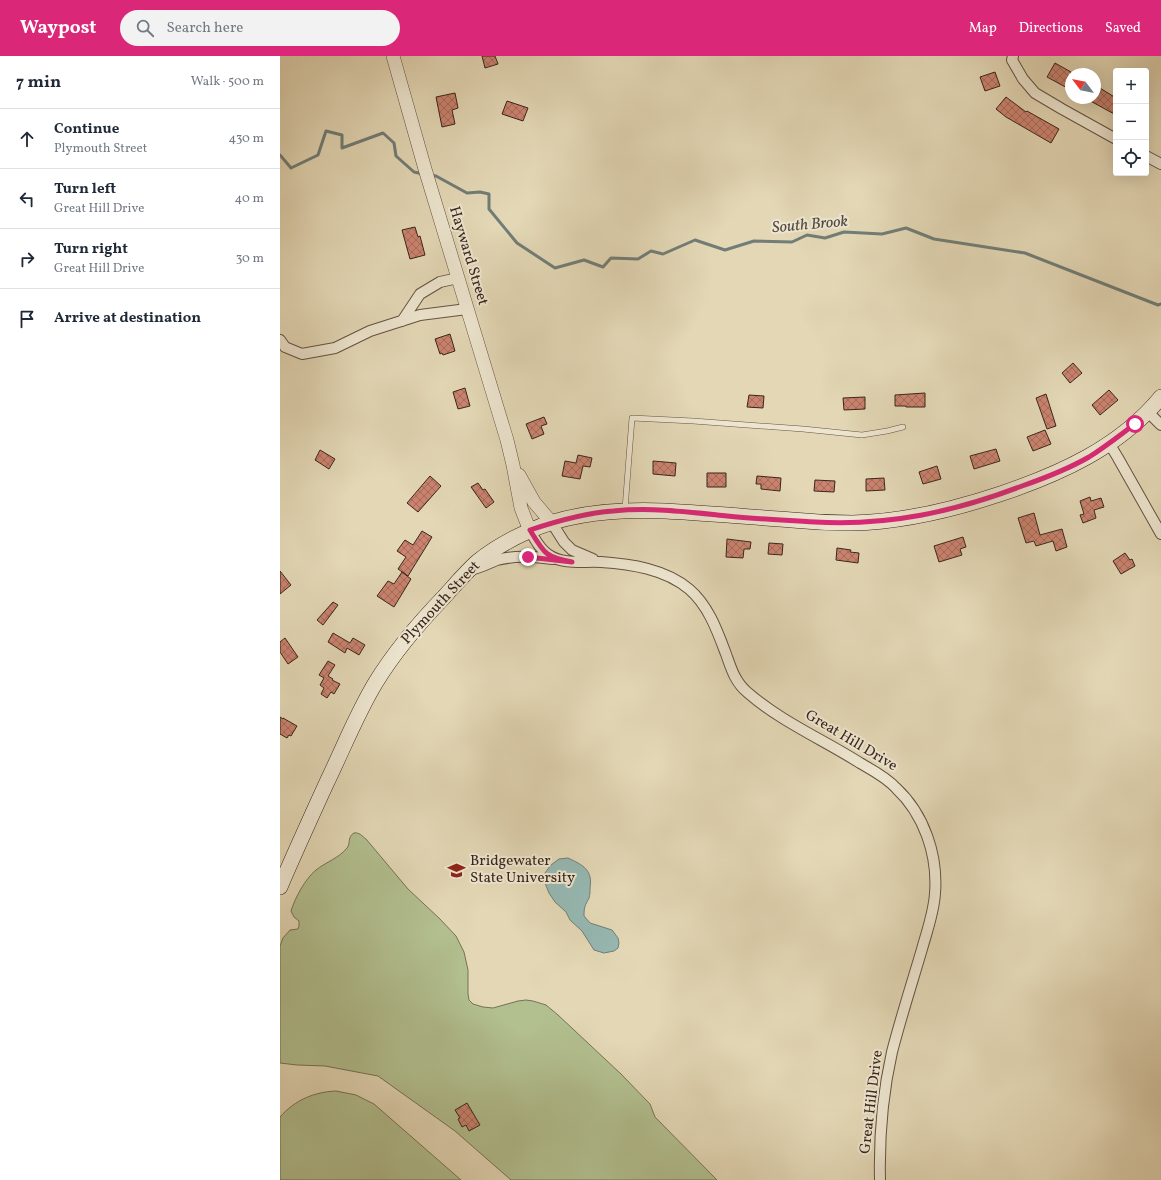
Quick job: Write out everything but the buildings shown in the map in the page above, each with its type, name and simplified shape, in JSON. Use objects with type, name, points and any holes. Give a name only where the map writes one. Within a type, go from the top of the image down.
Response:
[{"type":"main road","name":"Plymouth Street","points":[[280,887],[353,727],[376,682],[408,637],[468,571],[491,552],[530,530],[584,515],[625,510],[665,510],[831,523],[851,523],[895,520],[946,510],[1009,491],[1051,476],[1089,457],[1135,424],[1148,412],[1161,396]]},
{"type":"street","name":"Hayward Street","points":[[393,56],[426,174],[514,465],[519,500],[530,530]]},
{"type":"street","points":[[1013,56],[1012,60],[1035,93],[1113,137]]},
{"type":"street","points":[[1149,158],[1161,164]]},
{"type":"street","points":[[402,321],[420,294],[440,282],[458,278]]},
{"type":"street","points":[[280,340],[285,347],[302,354],[335,348],[370,331],[420,315],[467,309]]},
{"type":"street","points":[[1148,412],[1161,425]]},
{"type":"street","points":[[1109,443],[1161,534]]},
{"type":"street","name":"Hayward Street","points":[[514,465],[530,497],[552,523]]},
{"type":"street","name":"Great Hill Drive","points":[[552,523],[564,542],[572,550],[600,562]]},
{"type":"street","name":"Great Hill Drive","points":[[530,530],[547,554],[558,559],[572,562]]},
{"type":"street","name":"Great Hill Drive","points":[[468,571],[498,560],[518,557],[540,557],[572,562],[600,562],[627,565],[653,570],[670,577],[689,589],[702,602],[710,616],[740,686],[781,716],[885,778],[903,795],[916,813],[930,844],[934,861],[936,892],[928,927],[897,1034],[889,1070],[882,1130],[880,1180]]},
{"type":"lane","points":[[625,510],[632,418],[795,428],[862,435],[903,427]]},
{"type":"green space","points":[[354,833],[359,834],[366,839],[408,889],[456,936],[464,952],[468,970],[469,1000],[473,1004],[493,1008],[526,1000],[546,1005],[621,1074],[650,1104],[655,1117],[717,1180],[511,1180],[455,1131],[378,1076],[325,1066],[280,1063],[280,946],[283,938],[290,930],[298,929],[299,926],[299,921],[294,917],[291,911],[295,900],[308,878],[316,870],[344,851]]},
{"type":"green space","points":[[336,1091],[356,1095],[374,1104],[461,1180],[280,1180],[280,1117],[292,1106],[305,1098],[320,1093]]},
{"type":"water","points":[[568,858],[578,863],[588,872],[591,882],[590,894],[584,916],[590,923],[612,930],[618,938],[619,943],[618,948],[614,951],[604,953],[594,950],[582,931],[570,920],[566,912],[555,902],[549,893],[543,878],[545,873],[551,865],[559,859]]},
{"type":"waterway","name":"South Brook","points":[[280,155],[291,168],[318,155],[326,131],[342,135],[342,148],[383,133],[394,143],[396,156],[414,172],[423,174]]},
{"type":"waterway","name":"South Brook","points":[[430,175],[436,176],[467,193],[480,192],[489,194],[489,209],[517,243],[555,268],[584,260],[603,267],[611,258],[638,259],[651,251],[663,254],[695,240],[725,250],[754,241],[792,242],[807,235],[825,238],[844,232],[882,234],[906,228],[934,239],[1025,253],[1158,305],[1161,304]]},
{"type":"place","name":"Bridgewater State University","points":[[457,870]]},
{"type":"route","points":[[528,557],[540,557],[572,562],[558,559],[547,554],[530,530],[572,517],[613,511],[665,510],[831,523],[873,522],[917,517],[960,507],[1051,476],[1089,457],[1135,424]]}]
